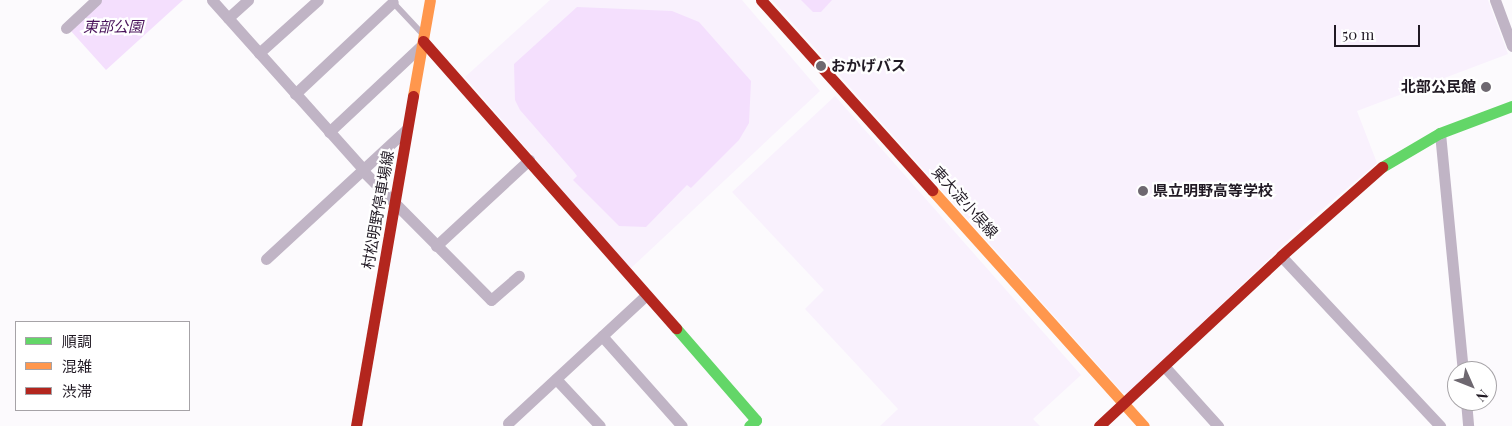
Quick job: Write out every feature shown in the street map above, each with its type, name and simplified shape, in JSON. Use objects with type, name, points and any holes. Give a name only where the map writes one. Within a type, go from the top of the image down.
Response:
[{"type":"street","points":[[66,28],[96,0]]},
{"type":"street","points":[[212,0],[394,205],[490,300],[519,276]]},
{"type":"street","points":[[228,18],[248,0]]},
{"type":"street","points":[[259,53],[318,0]]},
{"type":"street","name":"村松明野停車場線","points":[[356,426],[430,0]]},
{"type":"street","name":"東大淀小俣線","points":[[761,0],[1144,426]]},
{"type":"street","points":[[1495,0],[1512,46]]},
{"type":"street","points":[[295,94],[393,1]]},
{"type":"street","points":[[329,132],[423,41],[621,264],[645,296],[756,420],[749,426]]},
{"type":"street","points":[[1099,426],[1280,256],[1382,168],[1440,133],[1512,106]]},
{"type":"street","points":[[266,259],[407,129]]},
{"type":"street","points":[[1440,133],[1462,361]]},
{"type":"street","points":[[436,246],[529,160]]},
{"type":"street","points":[[1280,256],[1440,426]]},
{"type":"street","points":[[508,423],[645,296]]},
{"type":"street","points":[[602,336],[682,426]]},
{"type":"street","points":[[1164,366],[1218,426]]},
{"type":"street","points":[[556,379],[600,426]]},
{"type":"street","points":[[1467,411],[1468,426]]},
{"type":"lane","points":[[393,1],[423,41]]},
{"type":"shaded area","points":[[550,0],[742,0],[820,91],[630,269],[465,77]]},
{"type":"shaded area","name":"県立明野高等学校","points":[[772,0],[1488,0],[1508,54],[1357,111],[1377,163],[1306,223],[1129,393],[1123,393]]},
{"type":"shaded area","points":[[835,96],[1081,375],[1033,419],[1040,426],[880,426],[898,409],[805,309],[824,290],[732,192]]},
{"type":"green space","name":"東部公園","points":[[102,0],[183,0],[106,70],[70,30]]},
{"type":"green space","points":[[801,0],[832,0],[821,12],[813,12]]},
{"type":"green space","points":[[577,7],[672,11],[699,22],[751,81],[749,123],[739,140],[691,188],[687,185],[646,227],[619,226],[573,180],[577,176],[520,110],[515,100],[514,64]]},
{"type":"traffic: fast","points":[[1382,167],[1440,133],[1512,106]]},
{"type":"traffic: fast","points":[[676,328],[756,420],[749,426]]},
{"type":"traffic: slow","points":[[413,96],[430,0]]},
{"type":"traffic: slow","points":[[932,190],[1144,426]]},
{"type":"traffic: jam","points":[[761,0],[932,190]]},
{"type":"traffic: jam","points":[[423,41],[676,328]]},
{"type":"traffic: jam","points":[[356,426],[413,96]]},
{"type":"traffic: jam","points":[[1099,426],[1281,256],[1382,167]]},
{"type":"place","name":"おかげバス","points":[[821,66]]},
{"type":"place","name":"北部公民館","points":[[1486,87]]},
{"type":"place","name":"県立明野高等学校","points":[[1143,191]]}]
